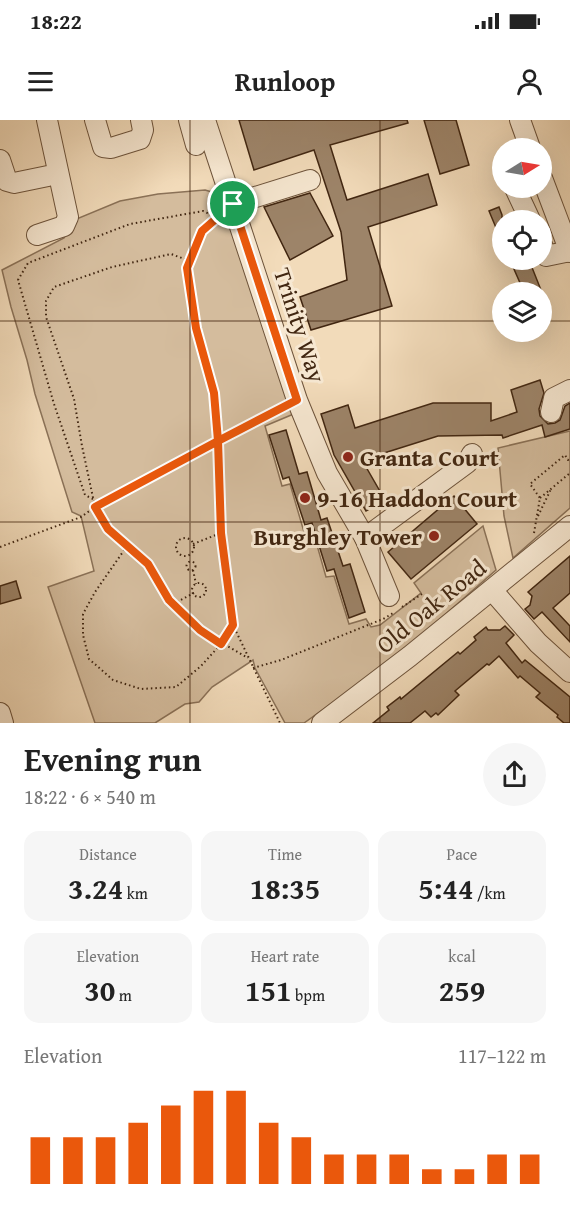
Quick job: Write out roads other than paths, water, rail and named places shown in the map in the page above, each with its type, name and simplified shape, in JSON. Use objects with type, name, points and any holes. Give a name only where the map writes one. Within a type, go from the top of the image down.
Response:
[{"type":"street","points":[[37,235],[64,226],[68,217],[46,120]]},
{"type":"street","points":[[95,120],[103,147],[111,148],[140,139],[143,130],[141,120]]},
{"type":"street","points":[[189,120],[196,145]]},
{"type":"street","name":"Trinity Way","points":[[205,120],[297,400],[327,473],[364,538],[389,596]]},
{"type":"street","points":[[520,120],[526,138]]},
{"type":"street","points":[[0,160],[7,181],[14,183],[48,176]]},
{"type":"street","points":[[233,204],[309,180]]},
{"type":"street","points":[[550,198],[570,251],[552,255]]},
{"type":"street","points":[[551,412],[554,398],[570,390]]},
{"type":"street","points":[[364,538],[467,463],[472,454]]},
{"type":"street","name":"Old Oak Road","points":[[322,723],[410,656],[570,526]]},
{"type":"street","points":[[492,590],[537,642],[570,672]]},
{"type":"place","name":"Granta Court","points":[[348,457]]},
{"type":"place","name":"9-16 Haddon Court","points":[[305,498]]},
{"type":"place","name":"Burghley Tower","points":[[434,536]]}]
